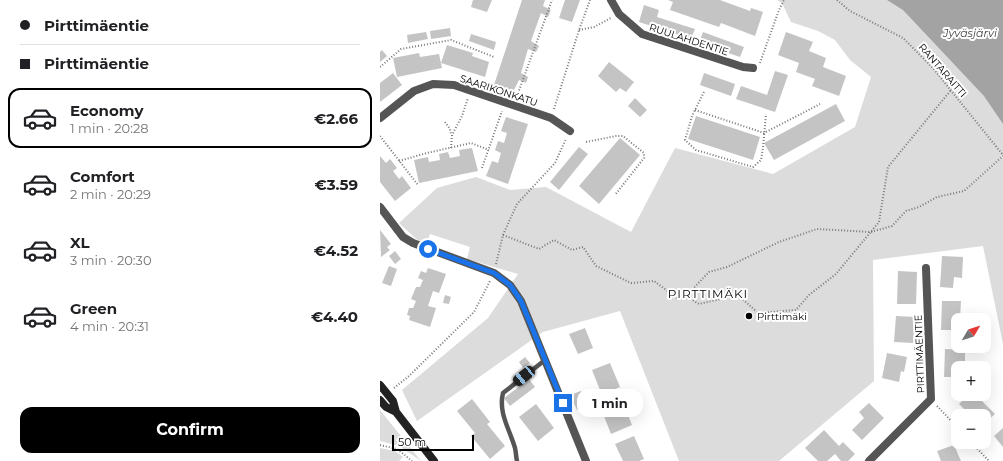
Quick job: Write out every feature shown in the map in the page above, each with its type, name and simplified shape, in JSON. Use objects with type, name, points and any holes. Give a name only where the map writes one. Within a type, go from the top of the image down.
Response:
[{"type":"main road","points":[[380,385],[394,401],[396,412]]},
{"type":"main road","points":[[380,400],[386,407],[396,412],[434,461]]},
{"type":"street","name":"RUULAHDENTIE","points":[[611,0],[619,14],[642,34],[743,67],[753,68]]},
{"type":"street","name":"SAARIKONKATU","points":[[380,118],[414,91],[434,84],[454,85],[551,118],[570,131]]},
{"type":"street","points":[[380,207],[403,237],[413,243],[494,273],[510,285],[521,301],[586,461]]},
{"type":"street","name":"PIRTTIMÄENTIE","points":[[869,461],[931,399],[926,268]]},
{"type":"lane","points":[[517,461],[515,449],[503,414],[501,400],[503,393],[545,360]]},
{"type":"path","points":[[482,168],[510,104],[552,0]]},
{"type":"path","points":[[551,118],[590,0]]},
{"type":"path","points":[[753,68],[760,63],[778,10],[784,0]]},
{"type":"path","name":"RANTARAITTI","points":[[837,0],[850,10],[902,38],[932,67],[1003,156]]},
{"type":"path","points":[[579,30],[594,27],[619,14]]},
{"type":"path","points":[[380,67],[401,49],[451,40],[494,57]]},
{"type":"path","points":[[686,296],[698,304],[738,294],[758,313],[796,310],[809,295],[836,274],[879,222],[888,167],[951,90]]},
{"type":"path","points":[[452,135],[462,116],[470,91]]},
{"type":"path","points":[[704,92],[695,110],[685,140],[696,150],[753,167],[761,160],[766,114]]},
{"type":"path","points":[[695,110],[764,132],[820,104]]},
{"type":"path","points":[[445,122],[452,135],[451,148]]},
{"type":"path","points":[[380,136],[418,185]]},
{"type":"path","points":[[586,142],[623,136],[644,153],[644,158],[615,195]]},
{"type":"path","points":[[471,143],[472,139]]},
{"type":"path","points":[[399,162],[414,156],[471,143],[489,150]]},
{"type":"path","points":[[503,235],[539,249],[554,240],[572,250],[583,247],[596,266],[631,282],[654,281],[677,298],[686,296],[709,272],[727,267],[779,242],[817,229],[871,232],[892,226],[906,211],[919,207],[937,197],[964,191],[1003,156]]},
{"type":"path","points":[[931,399],[951,420]]},
{"type":"path","points":[[380,445],[397,449],[412,461]]},
{"type":"path","points":[[978,449],[989,461]]},
{"type":"shaded area","points":[[777,0],[968,0],[1003,33],[1003,344],[983,246],[873,260],[874,381],[779,461],[679,461],[620,311],[543,332],[417,421],[402,390],[488,318],[518,274],[467,259],[470,247],[430,234],[426,245],[416,239],[399,223],[437,188],[476,177],[510,190],[546,187],[631,232],[675,148],[773,174],[855,127],[871,77],[850,60],[835,40],[818,31],[791,22],[782,3]]},
{"type":"shaded area","points":[[380,410],[421,461],[399,446],[380,441]]},
{"type":"shaded area","points":[[380,448],[395,451],[403,457],[399,461],[380,461]]},
{"type":"water","name":"Jyväsjärvi","points":[[887,0],[1003,0],[1003,124],[984,96],[903,10]]},
{"type":"building","points":[[473,0],[492,0],[487,12],[471,7]]},
{"type":"building","points":[[522,0],[545,0],[543,6],[551,10],[548,17],[541,13],[531,41],[539,46],[536,52],[528,49],[521,73],[528,77],[526,83],[519,80],[513,92],[494,85]]},
{"type":"building","points":[[565,0],[580,0],[572,22],[559,18]]},
{"type":"building","points":[[668,0],[720,0],[750,11],[751,8],[763,12],[755,36],[721,23],[719,27],[670,10],[673,2]]},
{"type":"building","points":[[644,5],[659,10],[657,17],[695,29],[691,39],[639,22]]},
{"type":"building","points":[[450,28],[451,36],[431,39],[430,31]]},
{"type":"building","points":[[426,32],[428,39],[408,43],[407,35]]},
{"type":"building","points":[[703,32],[744,47],[740,57],[699,43]]},
{"type":"building","points":[[786,32],[813,42],[809,51],[826,58],[823,67],[846,76],[839,96],[812,86],[815,79],[796,72],[799,63],[778,55]]},
{"type":"building","points":[[471,34],[496,42],[494,50],[469,41]]},
{"type":"building","points":[[447,45],[473,53],[472,56],[489,62],[485,77],[441,63]]},
{"type":"building","points":[[382,50],[387,56],[380,62],[380,52]]},
{"type":"building","points":[[419,53],[420,57],[439,54],[442,68],[397,77],[393,58]]},
{"type":"building","points":[[609,62],[634,82],[626,92],[620,88],[616,92],[598,76]]},
{"type":"building","points":[[775,71],[788,75],[775,112],[736,99],[741,86],[767,95]]},
{"type":"building","points":[[393,73],[402,85],[380,102],[380,83]]},
{"type":"building","points":[[704,73],[735,84],[731,96],[700,85]]},
{"type":"building","points":[[635,98],[647,110],[640,117],[628,106]]},
{"type":"building","points":[[836,104],[845,121],[774,160],[764,143]]},
{"type":"building","points":[[696,116],[760,137],[753,160],[688,139]]},
{"type":"building","points":[[506,117],[528,124],[508,184],[486,176],[492,161],[498,163],[501,153],[495,150],[498,141],[504,143],[507,133],[501,131]]},
{"type":"building","points":[[620,138],[640,155],[599,204],[579,186]]},
{"type":"building","points":[[579,147],[588,154],[559,190],[550,182]]},
{"type":"building","points":[[472,148],[478,171],[419,183],[414,160],[428,157],[429,162],[440,160],[439,154],[448,152],[450,158],[460,156],[459,150]]},
{"type":"building","points":[[380,156],[386,163],[390,159],[397,168],[393,171],[399,179],[402,176],[411,188],[395,201],[380,182]]},
{"type":"building","points":[[380,230],[391,244],[387,247],[390,250],[381,257]]},
{"type":"building","points":[[395,251],[401,259],[395,264],[389,256]]},
{"type":"building","points":[[942,256],[963,257],[962,278],[954,277],[953,288],[940,287]]},
{"type":"building","points":[[389,266],[397,269],[391,286],[382,283]]},
{"type":"building","points":[[428,268],[446,274],[439,293],[433,291],[428,306],[436,308],[430,327],[409,320],[410,316],[407,315],[409,308],[413,308],[416,301],[411,299],[416,287],[420,287],[423,280],[418,278],[421,271],[426,273]]},
{"type":"building","points":[[898,271],[917,272],[916,304],[897,304]]},
{"type":"building","points":[[445,295],[451,297],[449,304],[443,303]]},
{"type":"building","points":[[942,301],[961,301],[960,313],[951,313],[951,330],[941,330]]},
{"type":"building","points":[[896,316],[915,317],[913,343],[894,342]]},
{"type":"building","points":[[585,328],[593,348],[578,354],[569,334]]},
{"type":"building","points":[[945,349],[951,349],[951,353],[965,353],[965,361],[951,361],[951,377],[944,377]]},
{"type":"building","points":[[887,353],[907,357],[904,372],[901,371],[899,382],[882,378]]},
{"type":"building","points":[[525,357],[530,363],[523,368],[519,362]]},
{"type":"building","points":[[610,363],[620,387],[602,395],[592,370]]},
{"type":"building","points":[[529,379],[535,387],[510,406],[504,398]]},
{"type":"building","points":[[581,391],[587,406],[577,410],[570,395]]},
{"type":"building","points":[[621,397],[632,425],[611,434],[600,406]]},
{"type":"building","points":[[472,399],[490,422],[487,424],[505,446],[490,459],[471,436],[475,433],[457,411]]},
{"type":"building","points":[[962,401],[982,401],[990,409],[964,409],[959,404]]},
{"type":"building","points":[[869,403],[884,418],[862,440],[852,430],[864,418],[859,412]]},
{"type":"building","points":[[536,404],[554,428],[538,441],[519,417]]},
{"type":"building","points":[[991,410],[995,414],[991,418]]},
{"type":"building","points":[[1003,428],[1003,447],[994,436]]},
{"type":"building","points":[[824,430],[839,446],[843,442],[855,454],[848,461],[841,461],[835,454],[827,461],[818,461],[805,448]]},
{"type":"building","points":[[634,436],[644,459],[639,461],[623,461],[615,444]]},
{"type":"building","points":[[951,446],[951,449],[956,449],[961,461],[941,461],[937,451]]},
{"type":"place","name":"Pirttimäki","points":[[749,316]]},
{"type":"district","name":"PIRTTIMÄKI","points":[[708,294]]},
{"type":"route","points":[[428,249],[494,273],[510,285],[521,301],[563,403]]}]
